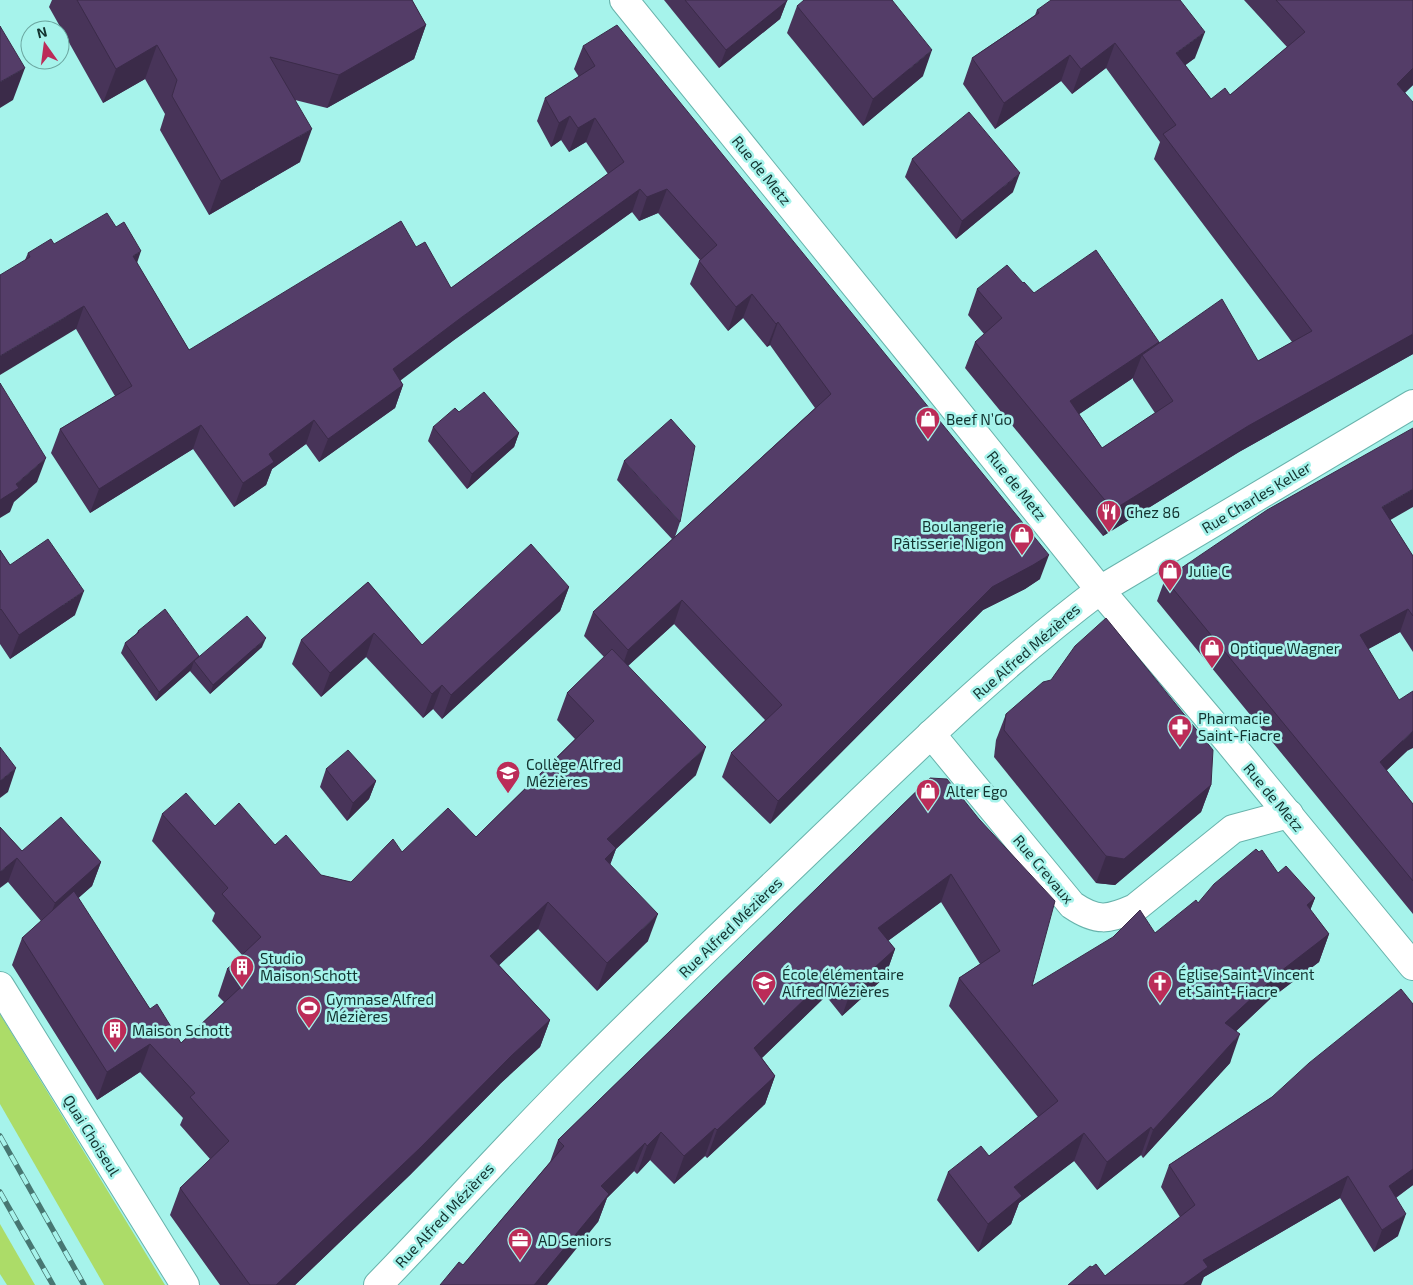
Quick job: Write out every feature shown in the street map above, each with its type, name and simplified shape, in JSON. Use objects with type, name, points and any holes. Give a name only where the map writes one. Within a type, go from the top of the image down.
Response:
[{"type":"main road","name":"Rue de Metz","points":[[624,0],[949,400],[1100,590],[1289,814],[1413,966]]},
{"type":"main road","name":"Rue Charles Keller","points":[[1100,590],[1413,404]]},
{"type":"main road","name":"Rue Alfred Mézières","points":[[378,1285],[574,1079],[931,734],[1062,618],[1100,590]]},
{"type":"main road","name":"Rue Crevaux","points":[[931,734],[1072,905],[1086,914],[1101,918],[1117,916],[1134,908],[1233,828],[1289,814]]},
{"type":"main road","name":"Quai Choiseul","points":[[0,986],[185,1285]]},
{"type":"green space","points":[[0,1014],[165,1285],[104,1285],[0,1104]]},
{"type":"green space","points":[[0,1224],[35,1285],[7,1285],[0,1274]]},
{"type":"building","points":[[77,0],[412,0],[426,25],[339,75],[270,57],[312,129],[221,181],[172,96],[177,80],[157,45],[116,69]]},
{"type":"building","points":[[685,0],[787,0],[787,1],[726,50]]},
{"type":"building","points":[[804,0],[892,0],[932,50],[873,99],[797,6]]},
{"type":"building","points":[[1051,0],[1180,0],[1205,32],[1176,53],[1211,99],[1225,88],[1230,95],[1305,32],[1276,0],[1413,0],[1413,68],[1397,84],[1413,102],[1413,334],[1248,426],[1113,510],[975,342],[1002,318],[977,289],[1007,265],[1034,293],[1096,250],[1159,342],[1070,401],[1102,448],[1173,401],[1142,355],[1222,299],[1258,361],[1312,331],[1163,134],[1176,125],[1115,43],[1081,69],[1070,55],[1004,103],[972,58],[1039,13],[1037,10]]},
{"type":"building","points":[[617,25],[1049,555],[992,587],[778,801],[731,753],[782,705],[682,600],[628,650],[593,612],[831,394],[778,322],[776,324],[752,294],[736,307],[699,261],[717,245],[667,189],[647,197],[640,189],[393,369],[403,385],[328,439],[314,420],[269,454],[274,462],[243,483],[201,425],[99,489],[60,429],[132,386],[84,306],[0,356],[0,275],[30,257],[28,253],[51,239],[54,244],[107,213],[116,227],[124,222],[141,251],[133,256],[189,350],[401,221],[416,247],[425,242],[451,288],[624,162],[595,118],[578,128],[570,116],[559,123],[545,98],[595,66],[583,46]]},
{"type":"building","points":[[0,26],[20,60],[21,70],[0,82]]},
{"type":"building","points":[[969,112],[1020,173],[962,221],[912,159]]},
{"type":"building","points":[[0,383],[46,458],[16,484],[19,488],[0,500]]},
{"type":"building","points":[[484,392],[519,433],[472,474],[433,427],[455,408],[459,412]]},
{"type":"building","points":[[671,419],[695,446],[680,522],[624,461]]},
{"type":"building","points":[[1413,428],[1413,489],[1382,507],[1413,556],[1413,616],[1408,609],[1360,635],[1399,700],[1413,691],[1413,731],[1380,762],[1413,804],[1413,881],[1165,579],[1267,510]]},
{"type":"building","points":[[48,539],[84,591],[19,635],[0,610],[0,550],[10,565]]},
{"type":"building","points":[[531,544],[569,587],[451,695],[442,685],[432,694],[374,633],[330,673],[301,640],[368,582],[422,645]]},
{"type":"building","points":[[165,609],[199,656],[159,692],[125,643]]},
{"type":"building","points":[[247,616],[266,638],[213,685],[194,661]]},
{"type":"building","points":[[1106,618],[1213,750],[1211,785],[1124,859],[1106,856],[1004,730],[1006,714],[1043,682],[1051,680],[1075,646]]},
{"type":"building","points":[[612,649],[706,747],[607,839],[616,848],[605,859],[658,914],[607,963],[548,902],[490,956],[550,1020],[511,1056],[420,1148],[276,1285],[250,1285],[180,1188],[229,1141],[190,1097],[195,1093],[150,1044],[107,1072],[22,938],[74,891],[150,1009],[157,1004],[181,1043],[243,985],[227,969],[261,937],[222,894],[228,888],[162,814],[186,793],[215,826],[239,803],[275,845],[286,835],[321,875],[351,882],[393,839],[402,852],[448,808],[476,837],[594,721],[567,693]]},
{"type":"building","points":[[0,747],[16,768],[0,781]]},
{"type":"building","points":[[348,750],[376,781],[353,803],[326,769]]},
{"type":"building","points":[[930,778],[947,779],[979,819],[1055,901],[1032,986],[1113,937],[1140,910],[1155,933],[1196,900],[1198,903],[1214,884],[1256,849],[1259,852],[1262,850],[1278,873],[1286,866],[1315,898],[1307,905],[1329,934],[1281,971],[1225,1023],[1240,1034],[1153,1130],[1151,1127],[1107,1162],[1084,1133],[1014,1187],[1022,1196],[988,1224],[948,1172],[981,1146],[989,1156],[1058,1101],[959,978],[1000,951],[951,874],[878,928],[895,949],[852,988],[837,968],[754,1048],[775,1076],[717,1130],[715,1128],[684,1156],[661,1132],[647,1146],[645,1143],[601,1186],[609,1194],[534,1285],[440,1285],[459,1262],[463,1265],[564,1146],[558,1140]]},
{"type":"building","points":[[61,817],[101,862],[55,903],[17,858],[0,872],[0,827],[22,851]]},
{"type":"building","points":[[1401,989],[1413,1004],[1413,1169],[1389,1186],[1406,1214],[1382,1230],[1348,1176],[1203,1260],[1208,1267],[1183,1285],[1068,1285],[1090,1266],[1092,1267],[1096,1264],[1105,1276],[1195,1205],[1169,1165],[1272,1097],[1309,1063]]},
{"type":"railway","points":[[0,1136],[84,1285]]},
{"type":"railway","points":[[0,1192],[53,1285]]},
{"type":"place","name":"Beef N’Go","points":[[928,440]]},
{"type":"place","name":"Chez 86","points":[[1109,533]]},
{"type":"place","name":"Boulangerie Pâtisserie Nigon","points":[[1022,556]]},
{"type":"place","name":"Julie C","points":[[1170,592]]},
{"type":"place","name":"Optique Wagner","points":[[1212,669]]},
{"type":"place","name":"Pharmacie Saint-Fiacre","points":[[1180,748]]},
{"type":"place","name":"Collège Alfred Mézières","points":[[508,794]]},
{"type":"place","name":"Alter Ego","points":[[928,812]]},
{"type":"place","name":"Studio Maison Schott","points":[[242,988]]},
{"type":"place","name":"École élémentaire Alfred Mézières","points":[[764,1004]]},
{"type":"place","name":"Église Saint-Vincent et Saint-Fiacre","points":[[1160,1004]]},
{"type":"place","name":"Gymnase Alfred Mézières","points":[[309,1029]]},
{"type":"place","name":"Maison Schott","points":[[115,1051]]},
{"type":"place","name":"AD Seniors","points":[[520,1261]]}]
